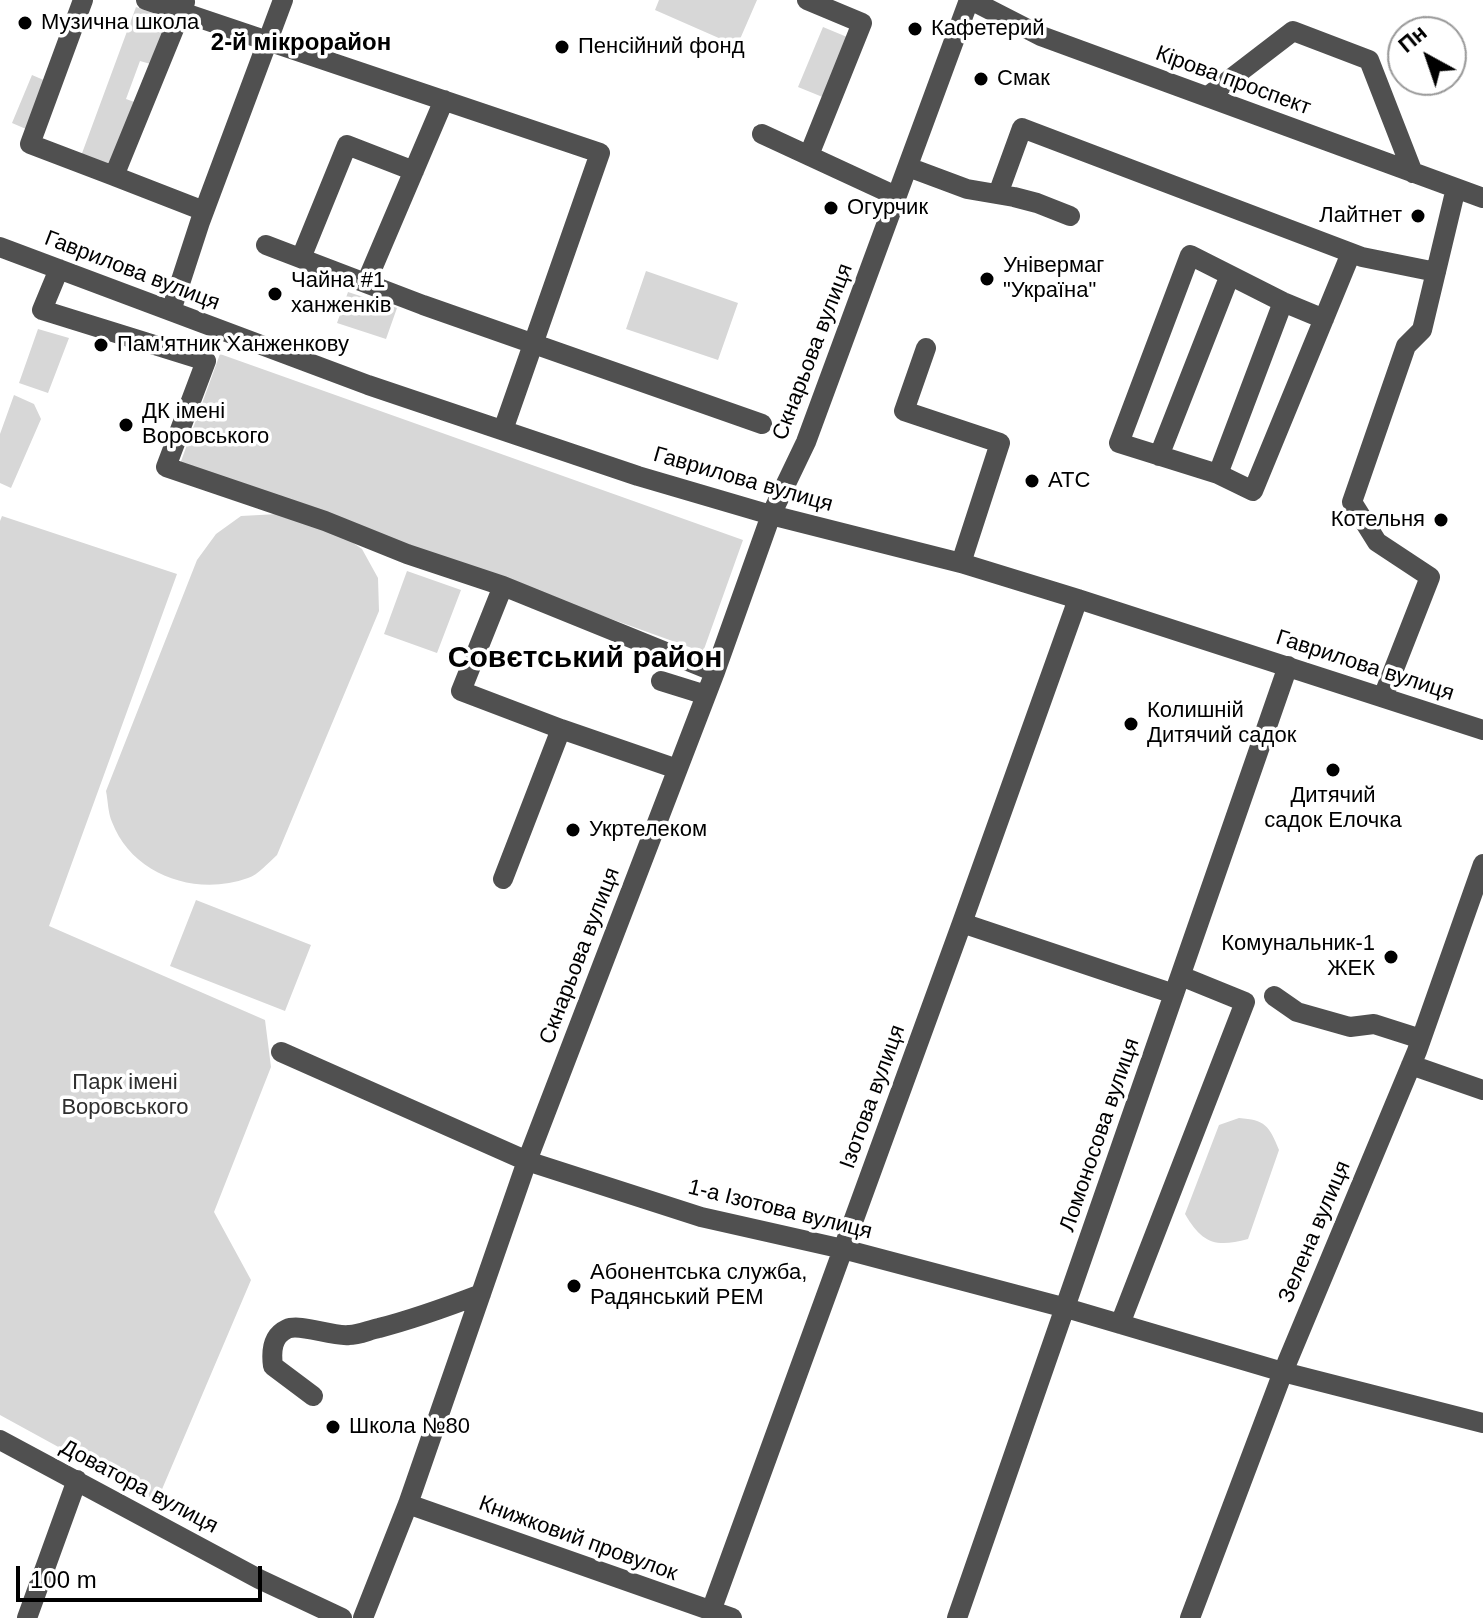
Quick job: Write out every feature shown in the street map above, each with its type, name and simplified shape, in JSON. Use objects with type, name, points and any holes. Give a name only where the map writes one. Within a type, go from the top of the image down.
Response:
[{"type":"street","points":[[83,0],[30,144],[204,211]]},
{"type":"street","points":[[146,0],[183,6],[268,41],[600,153],[503,430]]},
{"type":"street","points":[[171,311],[204,211],[283,0]]},
{"type":"street","points":[[807,0],[862,23],[809,155]]},
{"type":"street","name":"Кірова проспект","points":[[970,0],[1041,36],[1483,198]]},
{"type":"street","name":"Скнарьова вулиця","points":[[363,1618],[408,1504],[527,1161],[715,672],[771,515],[806,442],[970,0]]},
{"type":"street","points":[[114,176],[183,6]]},
{"type":"street","points":[[1207,97],[1293,31],[1369,60],[1413,173]]},
{"type":"street","points":[[366,283],[444,100]]},
{"type":"street","points":[[998,194],[1022,128],[1362,257],[1436,272]]},
{"type":"street","points":[[762,134],[896,196]]},
{"type":"street","points":[[301,258],[347,145],[414,171]]},
{"type":"street","points":[[908,167],[967,189],[1037,203],[1070,216]]},
{"type":"street","points":[[1383,697],[1430,577],[1377,542],[1352,502],[1406,346],[1422,330],[1456,188]]},
{"type":"street","points":[[266,245],[532,344],[762,424]]},
{"type":"street","name":"Гаврилова вулиця","points":[[0,247],[368,385],[638,476],[771,515],[961,563],[1483,730]]},
{"type":"street","points":[[1324,319],[1190,255],[1119,443],[1218,474],[1253,491],[1324,319],[1351,253]]},
{"type":"street","points":[[59,269],[42,310],[206,361],[166,467],[503,586],[715,672]]},
{"type":"street","points":[[1159,456],[1230,275]]},
{"type":"street","points":[[1218,474],[1283,302]]},
{"type":"street","points":[[926,348],[904,411],[1000,443],[961,563]]},
{"type":"street","points":[[503,586],[461,691],[677,769]]},
{"type":"street","name":"Ізотова вулиця","points":[[711,1611],[1078,599]]},
{"type":"street","name":"Ломоносова вулиця","points":[[957,1618],[1288,666]]},
{"type":"street","points":[[661,681],[706,695]]},
{"type":"street","points":[[503,879],[561,729]]},
{"type":"street","name":"Зелена вулиця","points":[[1190,1618],[1283,1372],[1411,1065],[1483,864]]},
{"type":"street","points":[[962,923],[1245,1002],[1120,1324]]},
{"type":"street","points":[[1274,996],[1297,1012],[1310,1016],[1350,1027],[1374,1024],[1421,1039]]},
{"type":"street","name":"1-а Ізотова вулиця","points":[[281,1052],[527,1161],[701,1217],[843,1249],[1066,1308],[1283,1372],[1483,1423]]},
{"type":"street","points":[[1411,1065],[1483,1090]]},
{"type":"street","points":[[313,1396],[273,1366],[271,1353],[276,1338],[284,1330],[295,1326],[348,1336],[399,1323],[481,1294]]},
{"type":"street","name":"Доватора вулиця","points":[[0,1440],[259,1579],[342,1618]]},
{"type":"street","points":[[27,1618],[77,1480]]},
{"type":"street","name":"Книжковий провулок","points":[[408,1504],[732,1618]]},
{"type":"green space","points":[[659,0],[757,0],[737,46],[655,10]]},
{"type":"green space","points":[[136,7],[170,19],[154,65],[140,61],[126,99],[140,104],[116,169],[81,156]]},
{"type":"green space","points":[[823,27],[847,37],[825,98],[798,87]]},
{"type":"green space","points":[[32,75],[46,81],[26,129],[12,123]]},
{"type":"green space","points":[[646,271],[738,303],[718,360],[626,329]]},
{"type":"green space","points":[[348,292],[397,308],[386,339],[337,323]]},
{"type":"green space","points":[[38,329],[69,338],[48,393],[19,383]]},
{"type":"green space","points":[[220,354],[743,540],[703,652],[180,464]]},
{"type":"green space","points":[[14,395],[34,404],[41,419],[11,488],[0,483],[0,434]]},
{"type":"green space","points":[[278,514],[339,533],[362,549],[378,578],[379,611],[277,855],[248,878],[208,885],[187,883],[150,868],[134,856],[112,822],[106,791],[197,560],[216,534],[241,516]]},
{"type":"green space","name":"Парк імені Воровського","points":[[2,516],[177,574],[49,926],[265,1020],[271,1067],[214,1212],[251,1280],[157,1501],[0,1415]]},
{"type":"green space","points":[[407,571],[461,590],[437,653],[384,634]]},
{"type":"green space","points":[[196,900],[311,945],[285,1011],[170,966]]},
{"type":"green space","points":[[1239,1118],[1265,1125],[1279,1150],[1248,1239],[1218,1243],[1197,1231],[1185,1214],[1219,1125]]},
{"type":"place","name":"Музична школа","points":[[25,23]]},
{"type":"place","name":"Кафетерий","points":[[915,29]]},
{"type":"place","name":"Пенсійний фонд","points":[[562,47]]},
{"type":"place","name":"Смак","points":[[981,79]]},
{"type":"place","name":"Огурчик","points":[[831,208]]},
{"type":"place","name":"Лайтнет","points":[[1418,216]]},
{"type":"place","name":"Універмаг \"Україна\"","points":[[987,279]]},
{"type":"place","name":"Чайна #1 ханженків","points":[[275,294]]},
{"type":"place","name":"Пам'ятник Ханженкову","points":[[101,345]]},
{"type":"place","name":"ДК імені Воровського","points":[[126,425]]},
{"type":"place","name":"АТС","points":[[1032,481]]},
{"type":"place","name":"Котельня","points":[[1441,520]]},
{"type":"place","name":"Колишній Дитячий садок","points":[[1131,724]]},
{"type":"place","name":"Дитячий садок Елочка","points":[[1333,770]]},
{"type":"place","name":"Укртелеком","points":[[573,830]]},
{"type":"place","name":"Комунальник-1 ЖЕК","points":[[1391,957]]},
{"type":"place","name":"Абонентська служба, Радянський РЕМ","points":[[574,1286]]},
{"type":"place","name":"Школа №80","points":[[333,1427]]},
{"type":"district","name":"2-й мікрорайон","points":[[301,43]]},
{"type":"district","name":"Совєтський район","points":[[585,659]]}]
